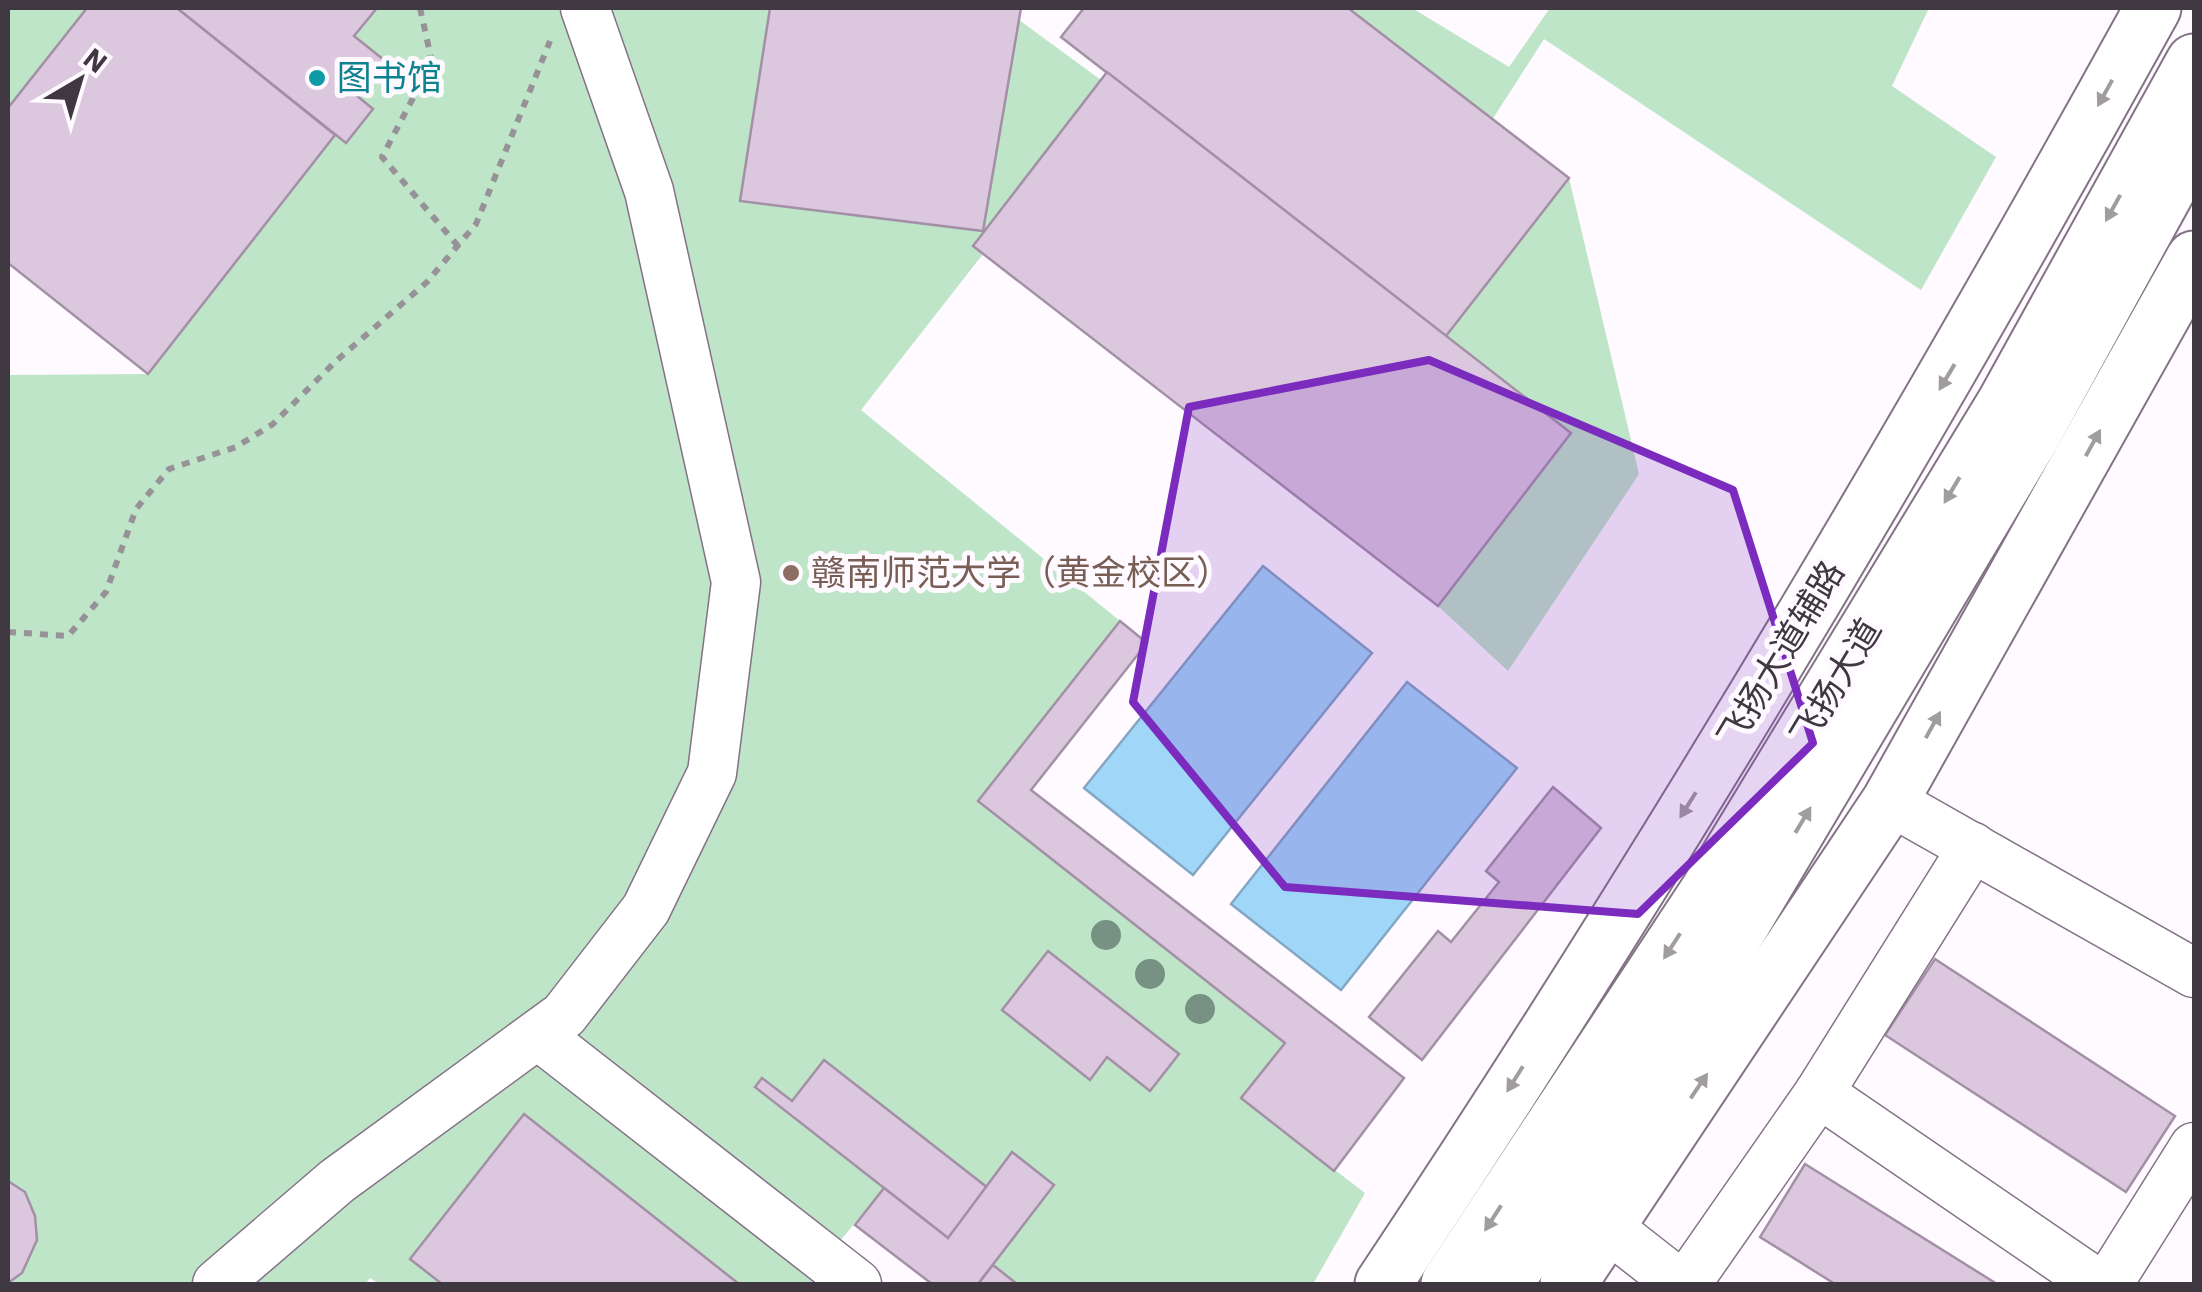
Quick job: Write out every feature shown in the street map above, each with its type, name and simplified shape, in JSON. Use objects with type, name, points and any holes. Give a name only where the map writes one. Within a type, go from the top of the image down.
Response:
[{"type":"street","name":"飞扬大道辅路","points":[[1383,1284],[1763,687],[1968,342],[2152,8]]},
{"type":"street","points":[[217,1284],[337,1181],[564,1015],[646,909],[712,774],[736,582],[650,192],[571,16]]},
{"type":"street","name":"飞扬大道","points":[[1449,1284],[1707,893],[2005,403],[2194,62]]},
{"type":"street","name":"飞扬大道","points":[[1504,1284],[1725,952],[2033,434],[2194,141]]},
{"type":"street","points":[[1568,1284],[1890,801],[2194,259]]},
{"type":"street","points":[[2033,434],[2167,310]]},
{"type":"street","points":[[1707,893],[1763,687]]},
{"type":"street","points":[[1890,801],[2194,973]]},
{"type":"street","points":[[1620,1206],[1683,1284],[1819,1093],[1973,847]]},
{"type":"street","points":[[1725,952],[1855,856]]},
{"type":"street","points":[[538,1035],[857,1284]]},
{"type":"street","points":[[1620,1206],[1668,1038]]},
{"type":"street","points":[[1819,1093],[2098,1284]]},
{"type":"street","points":[[2108,1284],[2194,1147]]},
{"type":"path","points":[[420,8],[432,62],[382,157],[458,246]]},
{"type":"path","points":[[8,632],[68,636],[106,592],[136,509],[169,469],[236,447],[273,424],[336,361],[427,282],[476,224],[571,16]]},
{"type":"highlighted area","points":[[1429,360],[1733,490],[1813,743],[1638,914],[1285,887],[1133,702],[1189,407]]},
{"type":"green space","points":[[8,8],[87,8],[8,108]]},
{"type":"green space","points":[[377,8],[770,8],[741,201],[983,231],[1019,20],[1101,80],[973,246],[983,254],[861,410],[1120,621],[979,801],[1285,1043],[1241,1098],[1365,1193],[1313,1284],[1017,1284],[993,1265],[1054,1184],[1012,1153],[988,1188],[824,1060],[792,1101],[762,1078],[755,1087],[884,1188],[825,1259],[857,1284],[739,1284],[524,1115],[410,1258],[442,1284],[379,1284],[370,1278],[365,1284],[8,1284],[27,1259],[35,1232],[30,1205],[8,1181],[8,375],[149,374],[335,135],[346,142],[356,95],[384,60],[354,36]]},
{"type":"green space","points":[[1348,8],[1412,8],[1509,67],[1550,8],[1929,8],[1892,86],[1996,157],[1921,290],[1544,39],[1492,120]]},
{"type":"green space","points":[[1569,178],[1639,474],[1508,671],[1438,606],[1570,433],[1446,336]]},
{"type":"water","points":[[1263,566],[1372,653],[1193,875],[1084,788]]},
{"type":"water","points":[[1407,682],[1517,768],[1341,990],[1231,904]]},
{"type":"building","points":[[87,8],[177,8],[335,135],[148,374],[8,263],[8,108]]},
{"type":"building","name":"图书馆","points":[[177,8],[377,8],[354,36],[384,60],[356,95],[373,109],[346,143]]},
{"type":"building","points":[[770,8],[1021,8],[983,231],[740,201]]},
{"type":"building","points":[[1084,8],[1348,8],[1569,178],[1446,336],[1061,37]]},
{"type":"building","points":[[1107,72],[1571,433],[1438,606],[973,246]]},
{"type":"building","points":[[1120,621],[1147,643],[1031,790],[1404,1078],[1334,1171],[1241,1098],[1285,1043],[978,801]]},
{"type":"building","points":[[1553,787],[1601,828],[1422,1060],[1369,1017],[1438,931],[1451,942],[1499,882],[1486,871]]},
{"type":"building","points":[[1048,951],[1179,1054],[1150,1091],[1107,1057],[1090,1080],[1002,1010]]},
{"type":"building","points":[[1935,959],[2175,1116],[2126,1192],[1885,1035]]},
{"type":"building","points":[[824,1060],[988,1188],[948,1238],[755,1087],[762,1078],[792,1101]]},
{"type":"building","points":[[524,1114],[739,1284],[442,1284],[410,1259]]},
{"type":"building","points":[[1012,1152],[1054,1185],[978,1284],[932,1284],[855,1225],[884,1188],[948,1238]]},
{"type":"building","points":[[1805,1164],[1997,1284],[1835,1284],[1760,1237]]},
{"type":"building","points":[[8,1181],[25,1192],[35,1216],[37,1240],[22,1273],[8,1283]]},
{"type":"building","points":[[993,1265],[1017,1284],[978,1284]]},
{"type":"place","name":"图书馆","points":[[317,78]]},
{"type":"place","name":"赣南师范大学（黄金校区）","points":[[791,573]]}]
